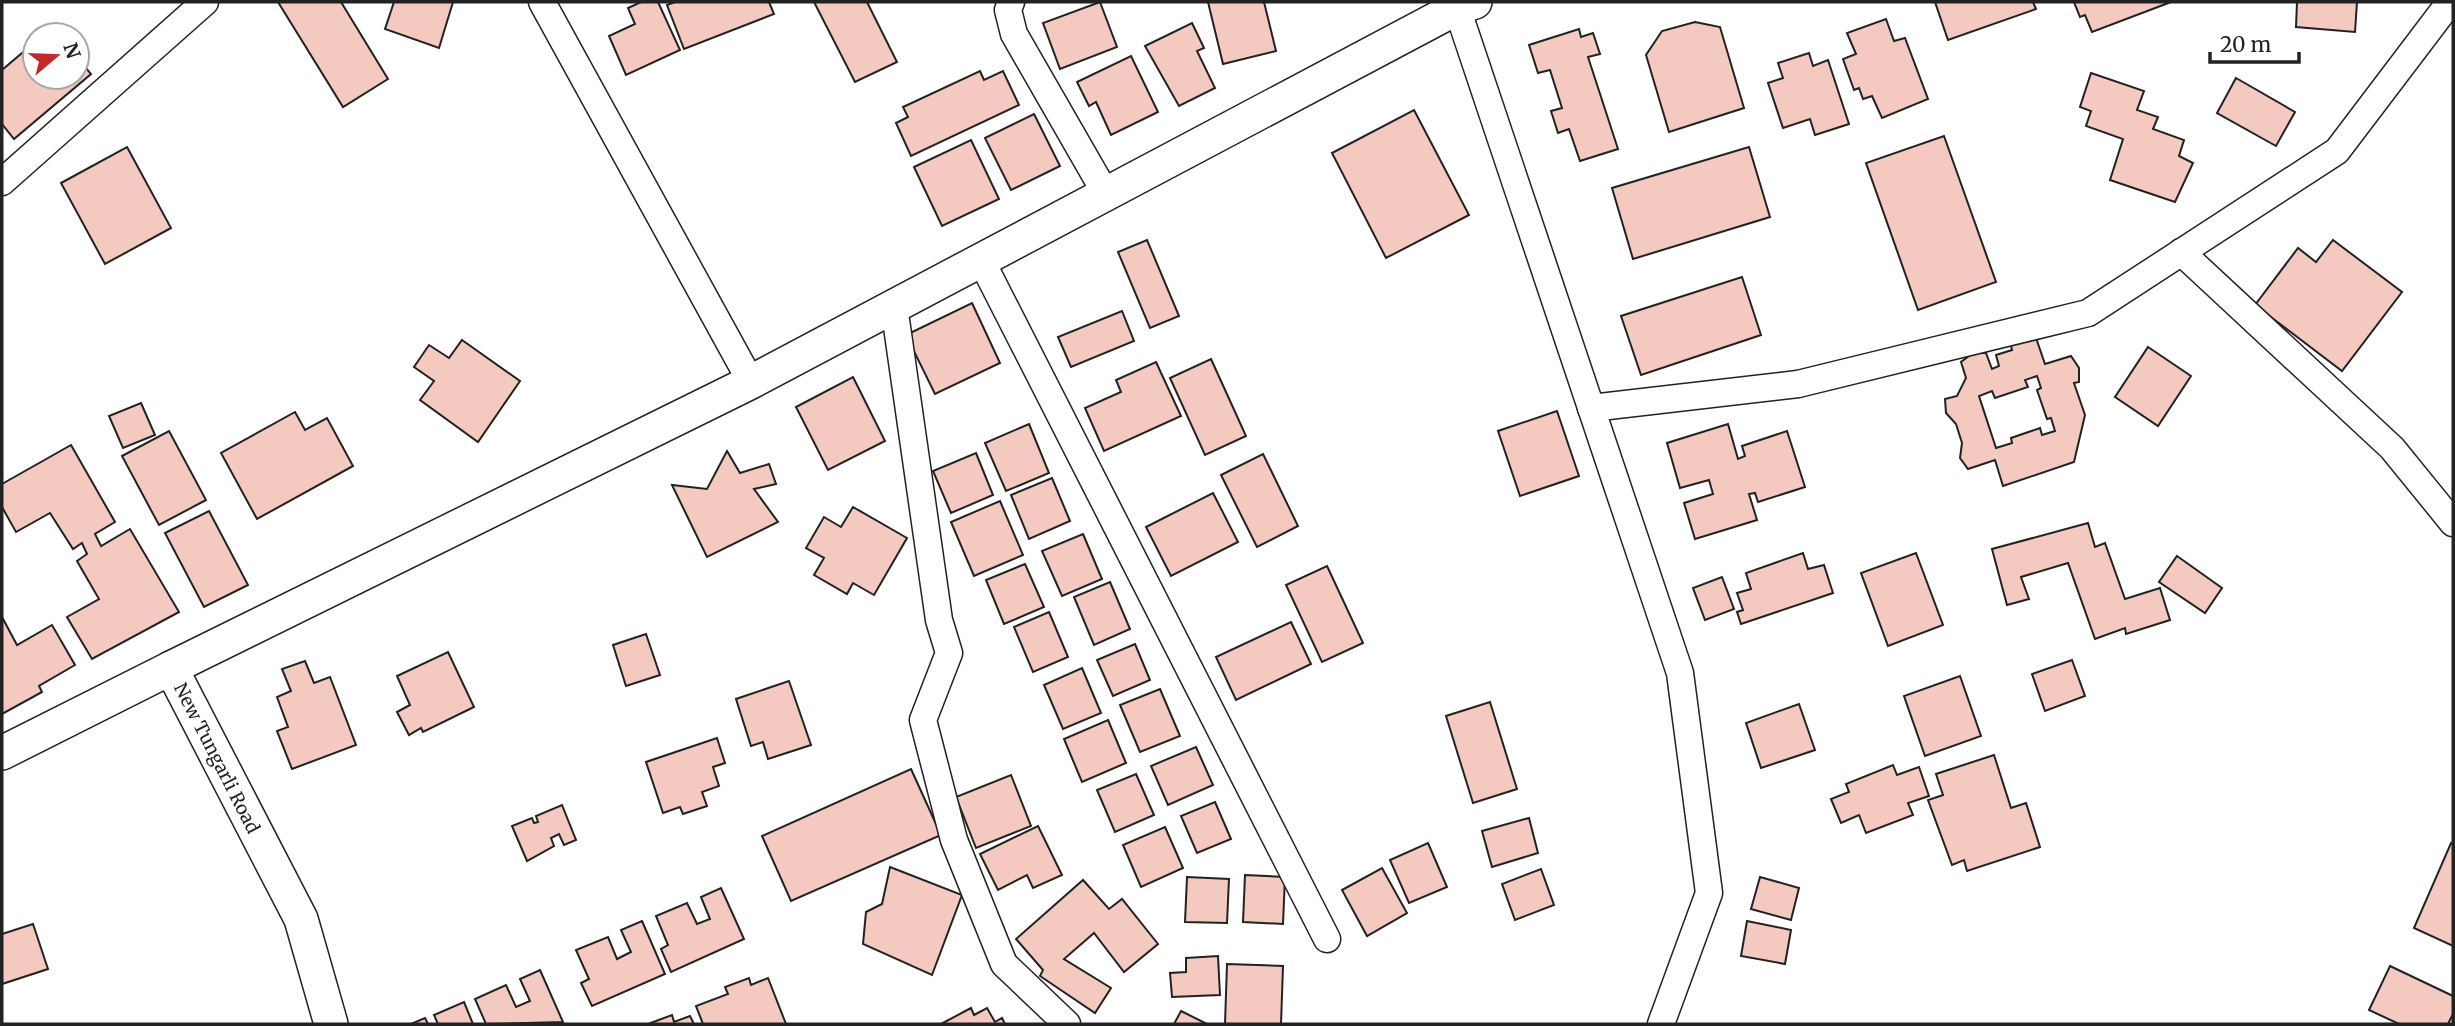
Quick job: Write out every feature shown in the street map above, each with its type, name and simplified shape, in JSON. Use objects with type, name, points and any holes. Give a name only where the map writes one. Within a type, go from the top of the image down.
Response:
[{"type":"street","points":[[2,182],[205,2]]},
{"type":"street","points":[[542,2],[751,382]]},
{"type":"street","points":[[1011,2],[1009,10],[1014,34],[1106,194]]},
{"type":"street","points":[[1591,408],[1798,384],[2088,313],[2336,151],[2450,2]]},
{"type":"street","points":[[171,668],[751,382],[1462,4],[1591,408],[1680,673],[1709,892],[1661,1024]]},
{"type":"street","points":[[2182,252],[2392,448],[2453,523]]},
{"type":"street","points":[[981,260],[1327,940]]},
{"type":"street","points":[[894,306],[939,620],[949,653],[923,720],[954,840],[1004,964],[1067,1024]]},
{"type":"street","name":"New Tungarli Road","points":[[2,753],[171,668],[301,919],[331,1024]]},
{"type":"building","points":[[278,2],[341,2],[388,79],[343,107]]},
{"type":"building","points":[[394,2],[453,2],[439,48],[385,29]]},
{"type":"building","points":[[641,2],[658,2],[680,50],[626,75],[609,36],[635,24],[628,8]]},
{"type":"building","points":[[675,2],[769,2],[774,14],[684,49],[667,5]]},
{"type":"building","points":[[814,2],[867,2],[897,62],[855,82]]},
{"type":"building","points":[[1100,2],[1117,47],[1060,69],[1043,23]]},
{"type":"building","points":[[1208,2],[1264,2],[1276,51],[1223,64]]},
{"type":"building","points":[[1935,2],[2033,2],[2036,9],[1948,40]]},
{"type":"building","points":[[2074,2],[2171,2],[2092,32],[2085,15],[2080,17]]},
{"type":"building","points":[[2297,2],[2357,2],[2355,32],[2296,27]]},
{"type":"building","points":[[1886,19],[1894,41],[1905,38],[1928,99],[1882,118],[1872,96],[1863,99],[1859,88],[1854,90],[1843,59],[1856,54],[1847,33]]},
{"type":"building","points":[[1695,22],[1720,27],[1744,108],[1669,132],[1646,55],[1662,31]]},
{"type":"building","points":[[1192,23],[1204,48],[1197,51],[1215,88],[1179,106],[1145,46]]},
{"type":"building","points":[[1579,29],[1581,37],[1593,33],[1600,54],[1588,57],[1618,149],[1580,161],[1569,129],[1558,133],[1551,111],[1562,108],[1550,70],[1538,73],[1529,45]]},
{"type":"building","points":[[1809,53],[1813,66],[1828,60],[1849,124],[1815,135],[1810,119],[1783,128],[1768,83],[1783,78],[1778,63]]},
{"type":"building","points":[[21,54],[21,91],[71,91],[14,139],[2,124],[2,70]]},
{"type":"building","points":[[1131,56],[1158,112],[1111,135],[1096,102],[1089,106],[1077,82]]},
{"type":"building","points":[[980,71],[984,80],[1003,71],[1019,105],[911,156],[896,123],[908,117],[903,107]]},
{"type":"building","points":[[2091,73],[2144,91],[2137,110],[2158,117],[2153,129],[2184,140],[2179,156],[2193,163],[2175,202],[2110,180],[2123,139],[2086,126],[2091,111],[2080,107]]},
{"type":"building","points":[[2236,78],[2295,112],[2276,146],[2217,113]]},
{"type":"building","points":[[1414,110],[1469,215],[1386,258],[1332,153]]},
{"type":"building","points":[[1034,114],[1060,166],[1011,190],[985,138]]},
{"type":"building","points":[[1944,136],[1996,282],[1918,310],[1866,163]]},
{"type":"building","points":[[971,140],[999,199],[942,226],[914,167]]},
{"type":"building","points":[[127,147],[171,228],[105,264],[61,183]]},
{"type":"building","points":[[1749,147],[1770,217],[1633,259],[1612,188]]},
{"type":"building","points":[[1147,240],[1179,316],[1150,328],[1118,252]]},
{"type":"building","points":[[2333,240],[2402,292],[2342,371],[2255,305],[2298,248],[2316,262]]},
{"type":"building","points":[[1742,277],[1761,335],[1641,375],[1621,316]]},
{"type":"building","points":[[972,303],[1000,363],[935,394],[906,335]]},
{"type":"building","points":[[1122,311],[1134,341],[1071,367],[1058,337]]},
{"type":"building","points":[[2022,337],[2036,338],[2045,364],[2071,356],[2079,368],[2079,382],[2074,383],[2085,415],[2074,462],[2003,486],[1995,460],[1968,469],[1960,458],[1962,443],[1956,424],[1946,413],[1945,399],[1957,396],[1966,378],[1961,362],[1973,353],[1986,353],[1992,369],[1999,366],[1996,355],[2012,350],[2011,346]],"holes":[[[2037,376],[2041,388],[2037,390],[2047,419],[2051,418],[2055,431],[2042,435],[2040,428],[2011,438],[2012,443],[1996,448],[1979,396],[1992,391],[1995,398],[2028,387],[2025,380]]]},
{"type":"building","points":[[462,340],[520,381],[478,442],[420,400],[434,381],[414,367],[429,345],[449,358]]},
{"type":"building","points":[[2148,347],[2191,376],[2158,426],[2115,397]]},
{"type":"building","points":[[1211,359],[1246,436],[1205,455],[1170,378]]},
{"type":"building","points":[[1156,362],[1181,416],[1104,451],[1085,408],[1121,392],[1116,380]]},
{"type":"building","points":[[853,377],[885,441],[828,470],[796,407]]},
{"type":"building","points":[[141,403],[155,435],[123,448],[109,416]]},
{"type":"building","points":[[1557,411],[1579,476],[1520,496],[1498,431]]},
{"type":"building","points":[[295,412],[305,430],[327,418],[353,466],[257,519],[221,453]]},
{"type":"building","points":[[1029,424],[1049,473],[1006,491],[985,443]]},
{"type":"building","points":[[1728,424],[1738,459],[1745,456],[1742,446],[1787,431],[1805,487],[1758,502],[1755,493],[1749,494],[1757,520],[1695,539],[1684,503],[1713,494],[1709,480],[1680,488],[1667,443]]},
{"type":"building","points":[[169,431],[206,500],[159,525],[122,456]]},
{"type":"building","points":[[71,445],[115,522],[95,534],[101,546],[130,529],[179,612],[92,659],[67,617],[99,599],[77,561],[87,554],[82,543],[73,549],[50,513],[16,532],[2,507],[2,484]]},
{"type":"building","points":[[727,451],[740,473],[769,464],[776,484],[754,489],[778,522],[707,557],[672,485],[707,489]]},
{"type":"building","points":[[976,453],[993,495],[951,513],[933,471]]},
{"type":"building","points":[[1263,454],[1298,526],[1257,547],[1221,475]]},
{"type":"building","points":[[1052,478],[1070,521],[1029,539],[1011,495]]},
{"type":"building","points":[[1213,493],[1238,542],[1171,576],[1146,527]]},
{"type":"building","points":[[1000,501],[1023,555],[974,576],[951,522]]},
{"type":"building","points":[[853,507],[907,538],[874,595],[853,583],[847,594],[814,575],[824,558],[806,548],[824,517],[841,527]]},
{"type":"building","points":[[209,511],[248,585],[204,607],[165,533]]},
{"type":"building","points":[[2088,523],[2095,547],[2105,543],[2125,599],[2160,588],[2170,620],[2126,634],[2125,628],[2095,639],[2068,563],[2021,577],[2029,599],[2007,605],[1992,549]]},
{"type":"building","points":[[1083,534],[1102,579],[1062,596],[1042,551]]},
{"type":"building","points":[[1803,553],[1808,569],[1824,565],[1833,593],[1741,624],[1737,612],[1743,610],[1737,593],[1751,589],[1746,573]]},
{"type":"building","points":[[1916,553],[1943,625],[1888,646],[1861,573]]},
{"type":"building","points":[[2177,556],[2222,588],[2205,613],[2159,582]]},
{"type":"building","points":[[1025,564],[1044,607],[1004,624],[986,580]]},
{"type":"building","points":[[1327,566],[1363,643],[1322,662],[1286,585]]},
{"type":"building","points":[[1722,577],[1734,609],[1705,620],[1693,588]]},
{"type":"building","points":[[1110,582],[1130,629],[1094,645],[1074,597]]},
{"type":"building","points":[[1049,612],[1068,657],[1033,672],[1014,627]]},
{"type":"building","points":[[2,617],[17,645],[52,625],[75,665],[39,686],[42,692],[2,714]]},
{"type":"building","points":[[1291,622],[1311,664],[1236,700],[1216,657]]},
{"type":"building","points":[[646,634],[660,675],[626,686],[613,645]]},
{"type":"building","points":[[1135,644],[1150,680],[1113,696],[1097,660]]},
{"type":"building","points":[[448,652],[474,707],[423,732],[421,728],[409,735],[397,712],[410,705],[397,676]]},
{"type":"building","points":[[2072,660],[2085,696],[2045,711],[2032,674]]},
{"type":"building","points":[[305,661],[314,683],[330,677],[356,745],[292,769],[277,731],[288,727],[277,697],[291,691],[282,669]]},
{"type":"building","points":[[1082,668],[1101,713],[1063,729],[1044,685]]},
{"type":"building","points":[[1960,676],[1981,736],[1925,756],[1904,696]]},
{"type":"building","points":[[789,681],[811,745],[768,759],[763,742],[751,746],[736,699]]},
{"type":"building","points":[[1160,689],[1180,736],[1140,752],[1120,705]]},
{"type":"building","points":[[1490,702],[1517,789],[1473,803],[1446,716]]},
{"type":"building","points":[[1799,704],[1815,750],[1761,768],[1746,723]]},
{"type":"building","points":[[1108,720],[1126,763],[1082,782],[1064,739]]},
{"type":"building","points":[[717,738],[725,763],[713,767],[719,786],[702,792],[707,806],[683,814],[680,807],[663,813],[646,762]]},
{"type":"building","points":[[1196,747],[1213,785],[1168,805],[1151,766]]},
{"type":"building","points":[[1994,755],[2011,808],[2026,803],[2040,847],[1967,871],[1964,860],[1952,865],[1928,800],[1943,795],[1936,774]]},
{"type":"building","points":[[1893,765],[1897,775],[1919,767],[1929,796],[1908,803],[1913,815],[1866,833],[1859,815],[1841,823],[1831,799],[1849,792],[1846,784]]},
{"type":"building","points":[[911,769],[941,835],[791,901],[762,836]]},
{"type":"building","points":[[1136,774],[1154,815],[1115,832],[1097,790]]},
{"type":"building","points":[[1011,775],[1031,826],[976,848],[956,797]]},
{"type":"building","points":[[1215,802],[1231,839],[1197,853],[1181,816]]},
{"type":"building","points":[[562,805],[576,840],[564,845],[559,834],[551,838],[554,846],[527,861],[512,826],[532,818],[534,823],[538,822],[536,816]]},
{"type":"building","points":[[1529,818],[1538,853],[1492,867],[1482,831]]},
{"type":"building","points":[[1038,826],[1062,875],[1033,888],[1027,875],[998,890],[980,854]]},
{"type":"building","points":[[1165,827],[1183,868],[1141,887],[1123,845]]},
{"type":"building","points":[[1428,843],[1447,887],[1409,903],[1390,860]]},
{"type":"building","points":[[2451,843],[2453,844],[2453,946],[2414,928]]},
{"type":"building","points":[[890,867],[962,895],[932,975],[863,944],[866,912],[882,904]]},
{"type":"building","points":[[1382,868],[1407,913],[1367,936],[1342,890]]},
{"type":"building","points":[[1541,869],[1554,905],[1515,920],[1502,884]]},
{"type":"building","points":[[1245,875],[1285,877],[1283,924],[1243,922]]},
{"type":"building","points":[[1187,877],[1229,879],[1227,923],[1185,922]]},
{"type":"building","points":[[1760,877],[1799,888],[1791,920],[1751,909]]},
{"type":"building","points":[[1083,880],[1109,909],[1122,899],[1158,944],[1124,972],[1094,933],[1064,959],[1111,988],[1095,1013],[1040,976],[1043,970],[1016,939]]},
{"type":"building","points":[[721,888],[744,939],[671,972],[661,949],[668,945],[656,916],[687,903],[697,924],[710,919],[701,897]]},
{"type":"building","points":[[642,921],[665,974],[592,1006],[581,983],[589,979],[576,950],[608,937],[617,959],[631,952],[621,930]]},
{"type":"building","points":[[1747,921],[1791,930],[1785,964],[1741,956]]},
{"type":"building","points":[[33,924],[48,969],[2,984],[2,934]]},
{"type":"building","points":[[1218,956],[1220,995],[1172,997],[1170,973],[1186,972],[1186,958]]},
{"type":"building","points":[[1227,964],[1283,966],[1281,1024],[1225,1024]]},
{"type":"building","points":[[2390,966],[2453,996],[2453,1014],[2448,1024],[2399,1024],[2369,1010]]},
{"type":"building","points":[[540,970],[563,1022],[486,1024],[475,999],[506,985],[516,1007],[530,1001],[520,979]]},
{"type":"building","points":[[749,978],[751,985],[768,978],[786,1024],[703,1024],[696,1006],[728,994],[725,987]]},
{"type":"building","points":[[464,1002],[473,1024],[438,1024],[434,1015]]},
{"type":"building","points":[[971,1008],[974,1015],[987,1008],[995,1022],[1002,1018],[1005,1024],[941,1024]]},
{"type":"building","points":[[1181,1011],[1207,1024],[1174,1024]]},
{"type":"building","points":[[672,1015],[674,1022],[690,1016],[694,1024],[648,1024]]},
{"type":"building","points":[[425,1018],[428,1024],[411,1024]]}]
